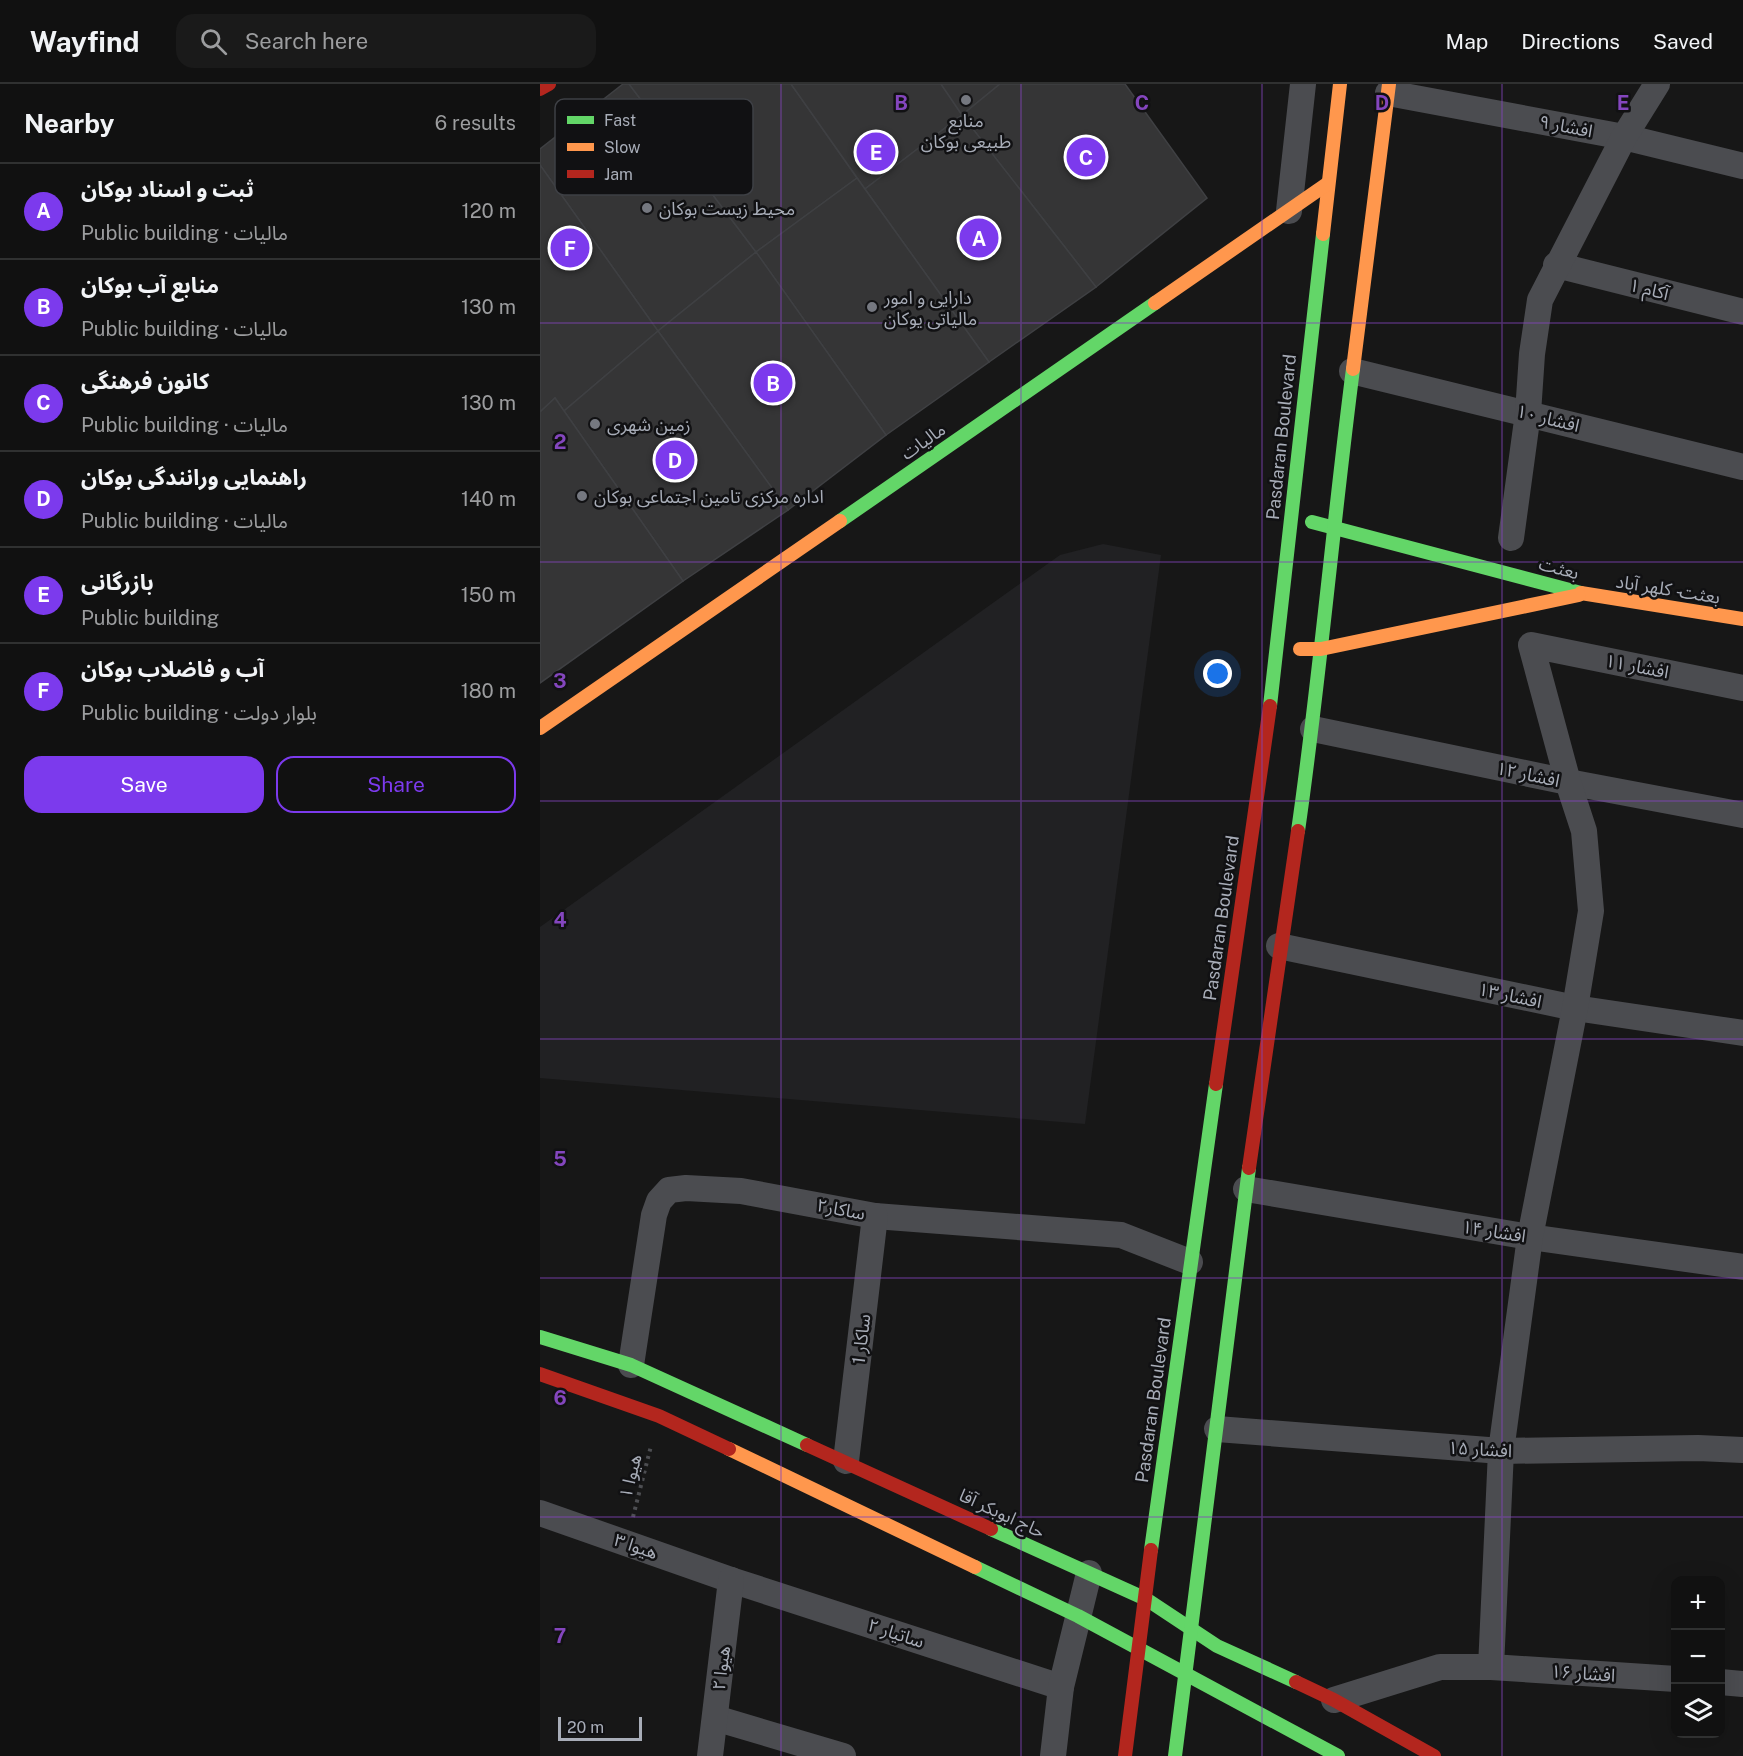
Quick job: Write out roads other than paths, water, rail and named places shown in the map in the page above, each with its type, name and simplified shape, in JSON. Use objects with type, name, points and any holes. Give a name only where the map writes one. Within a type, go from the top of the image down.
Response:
[{"type":"main road","points":[[540,89],[549,84]]},
{"type":"main road","name":"Pasdaran Boulevard","points":[[1125,1756],[1162,1458],[1278,648],[1290,516],[1340,84]]},
{"type":"main road","points":[[1175,1756],[1246,1189],[1313,729],[1333,527],[1389,88]]},
{"type":"main road","name":"مالیات","points":[[540,728],[1327,184]]},
{"type":"main road","name":"بعثت","points":[[1290,516],[1586,594]]},
{"type":"main road","name":"بعثت","points":[[1278,648],[1321,649],[1586,594]]},
{"type":"main road","name":"بعثت- کلهر آباد","points":[[1586,594],[1743,619]]},
{"type":"main road","name":"حاج ابوبکر آقا","points":[[540,1337],[631,1365],[1146,1599],[1216,1646],[1334,1700],[1434,1756]]},
{"type":"main road","points":[[540,1374],[659,1416],[1078,1616],[1338,1756]]},
{"type":"street","points":[[1289,211],[1303,84]]},
{"type":"street","points":[[1510,538],[1528,413],[1532,354],[1540,300],[1556,265],[1624,137],[1657,84]]},
{"type":"street","name":"افشار ۹","points":[[1389,88],[1624,137],[1743,166]]},
{"type":"street","name":"آکام ۱","points":[[1556,265],[1743,312]]},
{"type":"street","name":"افشار ۱۰","points":[[1352,371],[1743,467]]},
{"type":"street","name":"افشار ۱۱","points":[[1568,782],[1531,645],[1743,687]]},
{"type":"street","name":"افشار ۱۲","points":[[1313,729],[1568,782],[1743,815]]},
{"type":"street","points":[[1491,1667],[1501,1451],[1530,1237],[1575,1008],[1591,911],[1584,831],[1568,782]]},
{"type":"street","name":"افشار ۱۳","points":[[1280,946],[1575,1008],[1743,1033]]},
{"type":"street","name":"ساکار۲","points":[[631,1365],[654,1215],[659,1201],[669,1190],[686,1188],[741,1191],[875,1216],[1121,1235],[1190,1262]]},
{"type":"street","name":"افشار ۱۴","points":[[1246,1189],[1530,1237],[1743,1267]]},
{"type":"street","name":"ساکار 1","points":[[846,1461],[875,1216]]},
{"type":"street","name":"افشار ۱۵","points":[[1217,1429],[1501,1451],[1698,1448],[1743,1450]]},
{"type":"street","name":"هیوا ۳","points":[[540,1513],[731,1580]]},
{"type":"street","points":[[1053,1756],[1061,1687],[1089,1573]]},
{"type":"street","name":"ساتیار ۲","points":[[731,1580],[1061,1687]]},
{"type":"street","name":"هیوا ۲","points":[[710,1756],[731,1580]]},
{"type":"street","name":"افشار ۱۶","points":[[1334,1700],[1440,1667],[1491,1667],[1671,1679]]},
{"type":"street","points":[[1725,1682],[1743,1684]]},
{"type":"street","points":[[715,1718],[843,1756]]},
{"type":"place","name":"منابع طبیعی بوکان","points":[[966,100]]},
{"type":"place","name":"بازرگانی","points":[[876,152]]},
{"type":"place","name":"کانون فرهنگی","points":[[1086,157]]},
{"type":"place","name":"محیط زیست بوکان","points":[[647,208]]},
{"type":"place","name":"ثبت و اسناد بوکان","points":[[979,238]]},
{"type":"place","name":"آب و فاضلاب بوکان","points":[[570,248]]},
{"type":"place","name":"دارایی و امور مالیاتی یوکان","points":[[872,307]]},
{"type":"place","name":"منابع آب بوکان","points":[[773,383]]},
{"type":"place","name":"زمین شهری","points":[[595,424]]},
{"type":"place","name":"راهنمایی ورانندگی بوکان","points":[[675,460]]},
{"type":"place","name":"اداره مرکزی تامین اجتماعی بوکان","points":[[582,496]]}]
